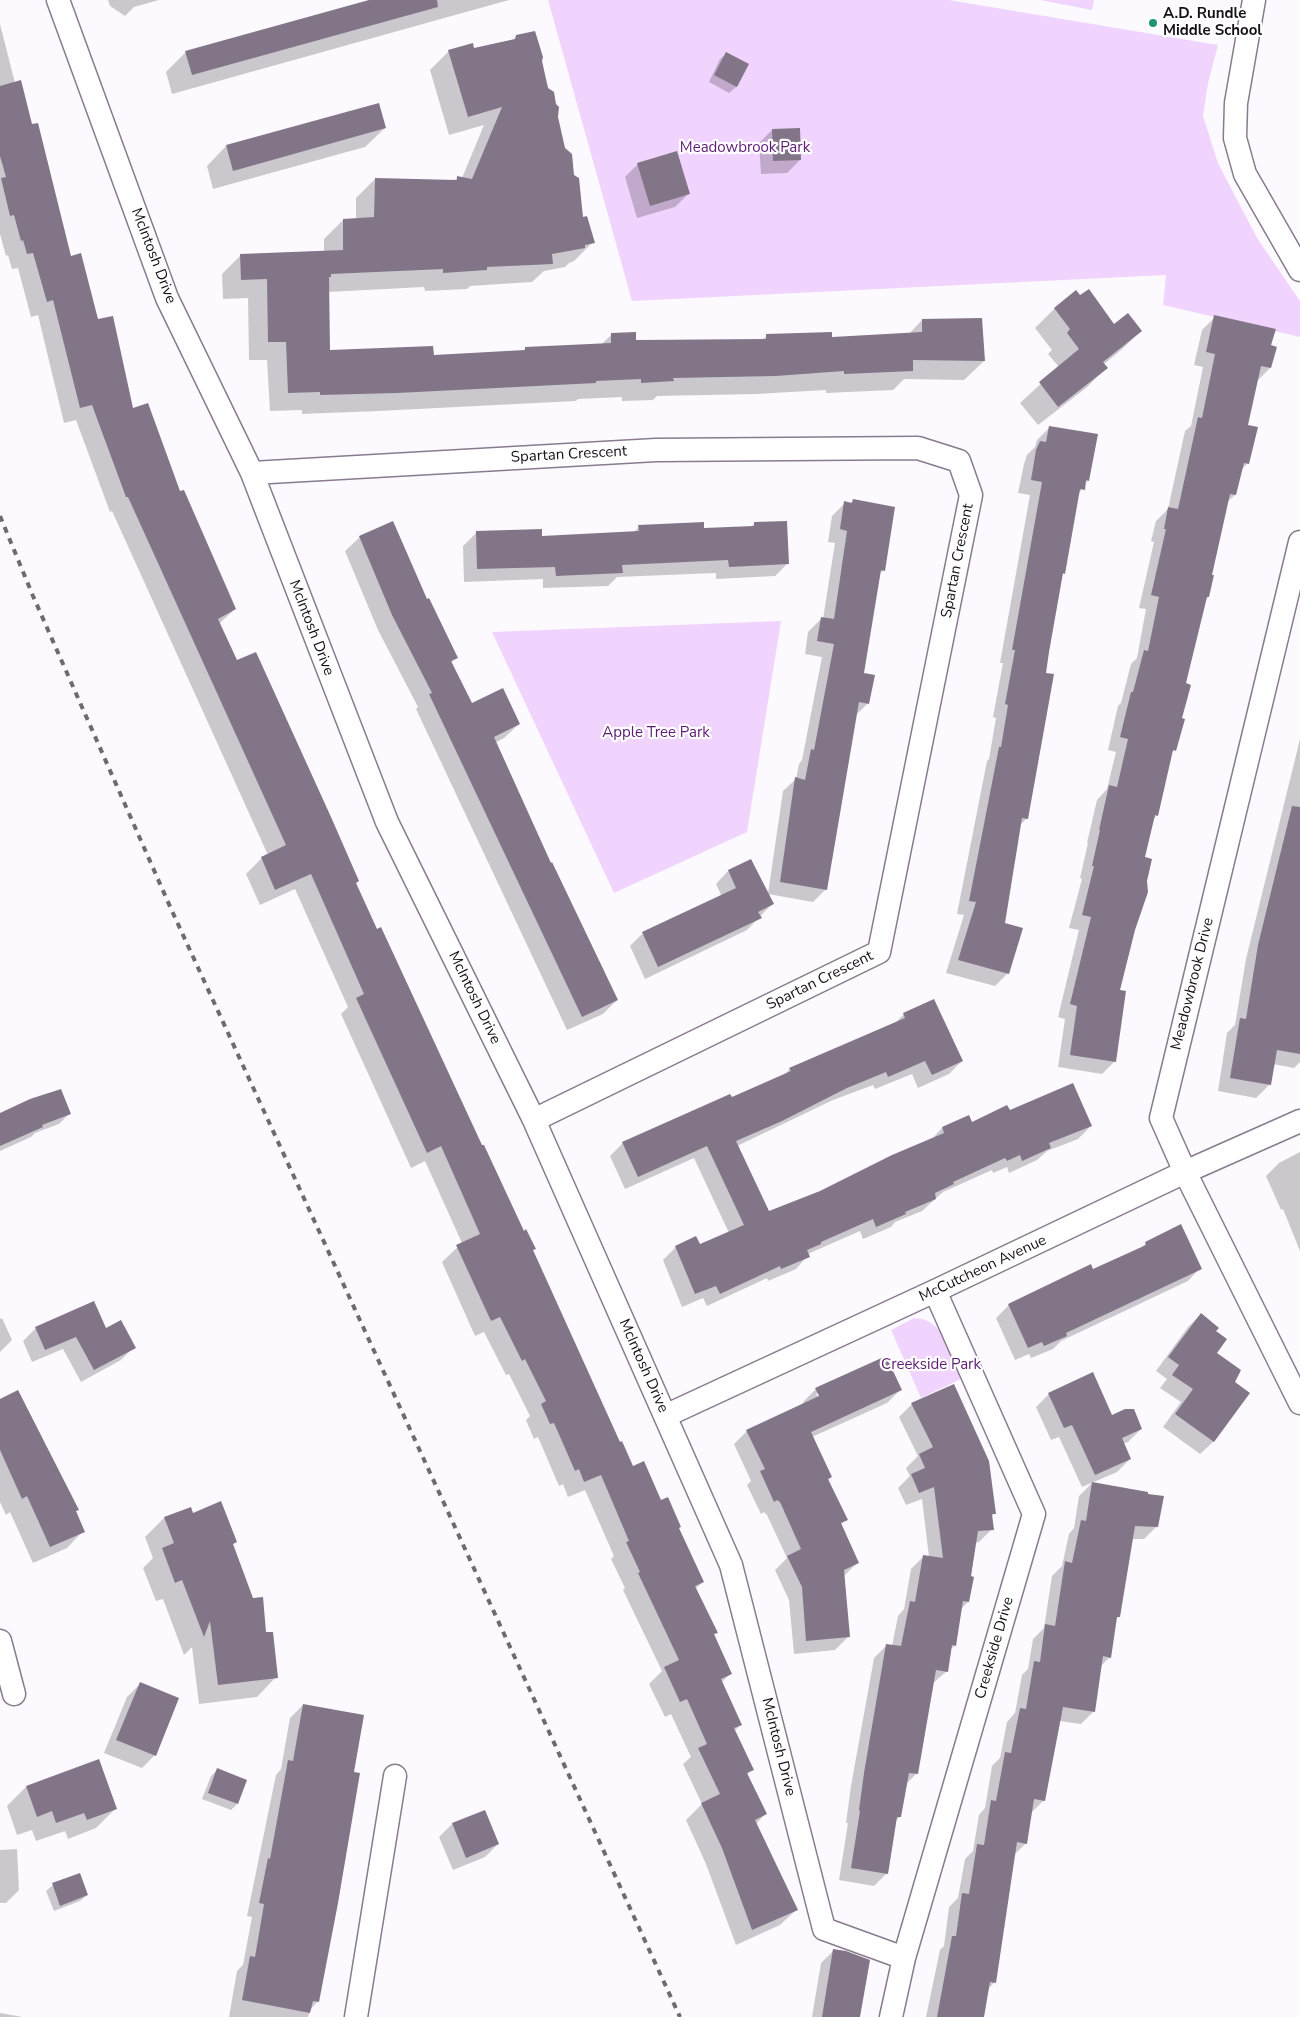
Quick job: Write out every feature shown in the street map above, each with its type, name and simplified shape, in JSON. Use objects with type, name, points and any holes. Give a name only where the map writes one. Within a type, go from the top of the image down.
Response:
[{"type":"street","name":"McIntosh Drive","points":[[58,0],[167,298],[252,473],[387,822],[534,1120],[731,1564],[824,1929],[904,1958]]},
{"type":"street","points":[[1254,0],[1236,102],[1235,138],[1245,174],[1300,270]]},
{"type":"street","name":"Spartan Crescent","points":[[252,473],[656,450],[918,448],[959,461],[971,495],[879,952],[534,1120]]},
{"type":"street","name":"Meadowbrook Drive","points":[[1300,542],[1161,1118],[1185,1172],[1300,1403]]},
{"type":"street","name":"McCutcheon Avenue","points":[[665,1416],[935,1292],[1185,1172],[1300,1121]]},
{"type":"street","name":"Creekside Drive","points":[[890,2017],[904,1958],[1034,1514],[935,1292]]},
{"type":"street","points":[[0,1641],[14,1694]]},
{"type":"street","points":[[356,2017],[395,1776]]},
{"type":"green space","name":"Meadowbrook Park","points":[[548,0],[949,0],[1218,45],[1208,83],[1203,116],[1218,163],[1257,238],[1300,301],[1300,337],[1163,305],[1166,275],[632,301]]},
{"type":"green space","points":[[1040,0],[1094,0],[1092,10]]},
{"type":"green space","name":"Apple Tree Park","points":[[781,621],[747,832],[614,893],[492,632]]},
{"type":"green space","name":"Creekside Park","points":[[914,1318],[933,1324],[940,1331],[951,1349],[963,1378],[921,1398],[891,1330]]},
{"type":"building","points":[[369,0],[437,0],[438,7],[192,75],[185,51]]},
{"type":"building","points":[[535,31],[543,57],[542,61],[548,88],[554,92],[556,104],[559,107],[558,117],[565,148],[572,154],[574,175],[579,178],[583,217],[587,216],[595,243],[585,245],[585,248],[552,254],[553,264],[487,267],[487,270],[443,273],[443,269],[331,274],[331,277],[329,277],[330,350],[433,346],[434,355],[525,350],[525,347],[611,343],[611,333],[636,332],[636,340],[766,339],[766,334],[832,332],[832,337],[922,332],[922,319],[982,318],[985,361],[913,360],[913,371],[844,374],[844,371],[776,376],[673,378],[674,381],[641,383],[641,379],[397,393],[320,395],[320,392],[288,393],[286,342],[268,342],[267,279],[241,280],[240,254],[343,250],[343,219],[374,217],[375,178],[457,180],[457,176],[472,179],[502,107],[468,117],[448,50],[473,43],[474,48],[515,39],[516,35]]},
{"type":"building","points":[[726,52],[749,64],[737,87],[714,75]]},
{"type":"building","points":[[21,80],[32,124],[38,123],[71,256],[81,253],[98,319],[113,316],[133,408],[148,403],[180,491],[184,490],[236,609],[218,619],[237,660],[256,652],[359,881],[356,883],[377,929],[381,927],[482,1145],[484,1145],[524,1231],[526,1229],[536,1249],[533,1250],[620,1442],[622,1441],[633,1466],[644,1461],[661,1500],[668,1497],[681,1527],[679,1528],[704,1582],[695,1586],[718,1633],[714,1634],[732,1674],[721,1679],[742,1725],[734,1728],[754,1770],[747,1773],[767,1814],[755,1820],[798,1910],[752,1930],[722,1848],[701,1803],[720,1794],[698,1748],[707,1744],[687,1699],[680,1702],[664,1667],[679,1660],[638,1573],[640,1572],[626,1542],[629,1541],[601,1475],[584,1482],[579,1469],[575,1471],[554,1423],[550,1424],[541,1404],[546,1401],[525,1359],[522,1361],[500,1317],[491,1321],[456,1245],[480,1234],[441,1146],[427,1153],[356,998],[364,994],[311,874],[275,890],[261,857],[286,845],[128,497],[126,497],[92,405],[80,408],[53,300],[47,302],[33,253],[27,254],[23,240],[21,241],[14,215],[10,216],[1,178],[6,177],[0,156],[0,86]]},
{"type":"building","points":[[379,103],[386,128],[233,171],[226,145]]},
{"type":"building","points":[[800,128],[801,160],[773,161],[772,129]]},
{"type":"building","points":[[677,151],[690,194],[650,206],[637,163]]},
{"type":"building","points":[[1089,289],[1114,324],[1128,313],[1142,331],[1103,362],[1108,368],[1058,407],[1039,382],[1079,349],[1067,333],[1070,329],[1054,308],[1076,290],[1080,295]]},
{"type":"building","points":[[1214,315],[1276,329],[1271,345],[1277,347],[1271,368],[1261,366],[1248,425],[1258,427],[1249,464],[1244,463],[1236,495],[1230,494],[1209,597],[1207,597],[1186,683],[1191,685],[1182,718],[1185,719],[1176,751],[1173,750],[1158,816],[1155,815],[1145,857],[1152,859],[1147,881],[1148,892],[1135,930],[1120,990],[1126,991],[1116,1062],[1070,1055],[1077,1006],[1070,1004],[1091,917],[1082,915],[1094,866],[1092,866],[1109,785],[1117,787],[1128,739],[1120,737],[1131,692],[1133,692],[1144,650],[1148,651],[1159,597],[1151,595],[1166,529],[1164,529],[1168,507],[1178,509],[1198,417],[1202,418],[1215,354],[1206,352]]},
{"type":"building","points":[[1049,426],[1098,434],[1089,481],[1086,480],[1085,490],[1080,489],[1049,652],[1046,673],[1054,674],[1028,819],[1022,818],[1005,923],[1023,928],[1009,974],[958,960],[976,902],[969,901],[1008,705],[1005,704],[1015,650],[1012,650],[1042,482],[1031,480],[1036,450],[1040,441],[1046,442]]},
{"type":"building","points":[[853,499],[895,507],[885,571],[881,570],[864,673],[875,675],[869,704],[859,702],[827,890],[780,882],[795,777],[805,780],[811,749],[814,750],[834,644],[817,641],[821,617],[834,619],[847,531],[840,529],[844,501],[852,503]]},
{"type":"building","points":[[393,521],[427,599],[429,598],[458,658],[451,661],[472,703],[503,688],[520,724],[494,737],[551,863],[618,1000],[582,1017],[429,694],[432,693],[392,615],[359,536]]},
{"type":"building","points":[[787,521],[789,564],[729,567],[728,560],[622,565],[623,573],[556,576],[555,567],[477,569],[476,531],[542,529],[542,536],[639,531],[638,525],[704,522],[704,528],[754,526],[754,522]]},
{"type":"building","points":[[1292,806],[1300,807],[1300,1054],[1277,1050],[1271,1085],[1230,1078],[1240,1018],[1246,1019],[1258,945]]},
{"type":"building","points":[[751,859],[774,904],[758,912],[762,918],[658,967],[642,932],[736,888],[728,870]]},
{"type":"building","points":[[934,999],[963,1061],[932,1075],[925,1061],[888,1077],[886,1072],[847,1088],[782,1121],[736,1141],[769,1211],[820,1191],[892,1155],[944,1133],[942,1127],[969,1115],[972,1122],[1007,1105],[1010,1110],[1073,1083],[1092,1126],[1049,1143],[1051,1148],[1022,1161],[1020,1155],[1007,1161],[1005,1158],[953,1182],[954,1184],[935,1193],[936,1199],[876,1227],[873,1219],[821,1242],[821,1244],[807,1250],[810,1257],[781,1269],[780,1266],[720,1294],[716,1286],[695,1294],[675,1246],[696,1236],[700,1244],[744,1225],[707,1146],[638,1177],[622,1142],[730,1094],[732,1097],[791,1071],[789,1068],[905,1018],[903,1013]]},
{"type":"building","points":[[61,1089],[71,1114],[42,1125],[43,1127],[0,1146],[0,1113],[30,1099]]},
{"type":"building","points":[[1181,1224],[1202,1269],[1066,1333],[1067,1336],[1044,1346],[1042,1342],[1028,1348],[1008,1304],[1091,1264],[1093,1269],[1146,1245],[1145,1242]]},
{"type":"building","points":[[94,1301],[106,1328],[121,1320],[136,1348],[94,1370],[76,1337],[45,1350],[35,1327]]},
{"type":"building","points":[[1201,1313],[1219,1328],[1216,1331],[1227,1339],[1217,1353],[1241,1370],[1235,1382],[1250,1393],[1214,1442],[1175,1414],[1193,1389],[1172,1375],[1179,1365],[1168,1357]]},
{"type":"building","points":[[886,1356],[902,1390],[811,1432],[832,1477],[828,1479],[848,1520],[841,1523],[859,1563],[844,1570],[850,1637],[806,1641],[802,1587],[787,1556],[801,1549],[780,1502],[777,1500],[774,1502],[760,1471],[765,1469],[746,1430],[819,1396],[815,1388]]},
{"type":"building","points":[[1093,1372],[1112,1415],[1125,1409],[1134,1409],[1142,1429],[1122,1438],[1131,1459],[1095,1475],[1072,1425],[1064,1428],[1048,1393]]},
{"type":"building","points":[[954,1384],[989,1461],[996,1514],[992,1514],[994,1530],[978,1531],[971,1576],[974,1577],[969,1602],[963,1601],[956,1646],[952,1645],[948,1672],[936,1670],[918,1774],[909,1773],[901,1817],[897,1817],[888,1874],[851,1868],[864,1773],[886,1644],[901,1646],[910,1601],[915,1602],[923,1555],[943,1558],[934,1487],[919,1493],[911,1474],[925,1468],[919,1454],[933,1447],[911,1403]]},
{"type":"building","points":[[18,1390],[79,1510],[76,1511],[85,1532],[50,1547],[27,1496],[22,1499],[0,1450],[0,1399]]},
{"type":"building","points":[[1092,1482],[1164,1496],[1158,1527],[1135,1526],[1120,1617],[1117,1617],[1111,1658],[1103,1656],[1095,1712],[1063,1707],[1045,1801],[1034,1799],[1027,1844],[1017,1842],[996,1983],[990,1982],[984,2017],[937,2017],[952,1936],[956,1936],[962,1893],[969,1894],[977,1844],[984,1845],[991,1800],[996,1801],[1005,1752],[1011,1753],[1020,1708],[1026,1709],[1034,1661],[1040,1662],[1045,1624],[1055,1626],[1065,1561],[1072,1563],[1081,1520],[1086,1521]]},
{"type":"building","points":[[221,1501],[237,1542],[233,1544],[253,1598],[263,1597],[266,1632],[273,1632],[278,1678],[218,1685],[210,1621],[204,1637],[182,1580],[175,1583],[162,1548],[174,1543],[164,1517],[191,1507],[193,1513]]},
{"type":"building","points":[[140,1682],[179,1698],[156,1756],[116,1740]]},
{"type":"building","points":[[303,1704],[364,1715],[354,1772],[360,1773],[338,1903],[319,2002],[313,2001],[310,2013],[242,2000],[250,1956],[255,1957],[264,1904],[259,1903],[268,1858],[270,1859],[288,1760],[293,1761]]},
{"type":"building","points":[[99,1759],[117,1809],[87,1820],[84,1813],[56,1823],[52,1811],[37,1817],[26,1786]]},
{"type":"building","points":[[217,1768],[247,1780],[238,1804],[208,1793]]},
{"type":"building","points":[[485,1810],[499,1844],[466,1858],[452,1823]]},
{"type":"building","points":[[80,1873],[88,1895],[60,1906],[52,1883]]},
{"type":"building","points":[[833,1949],[846,1951],[870,1960],[860,2017],[822,2017]]},
{"type":"railway","points":[[0,516],[33,596],[172,911],[680,2017]]},
{"type":"place","name":"A.D. Rundle Middle School","points":[[1153,23]]}]
